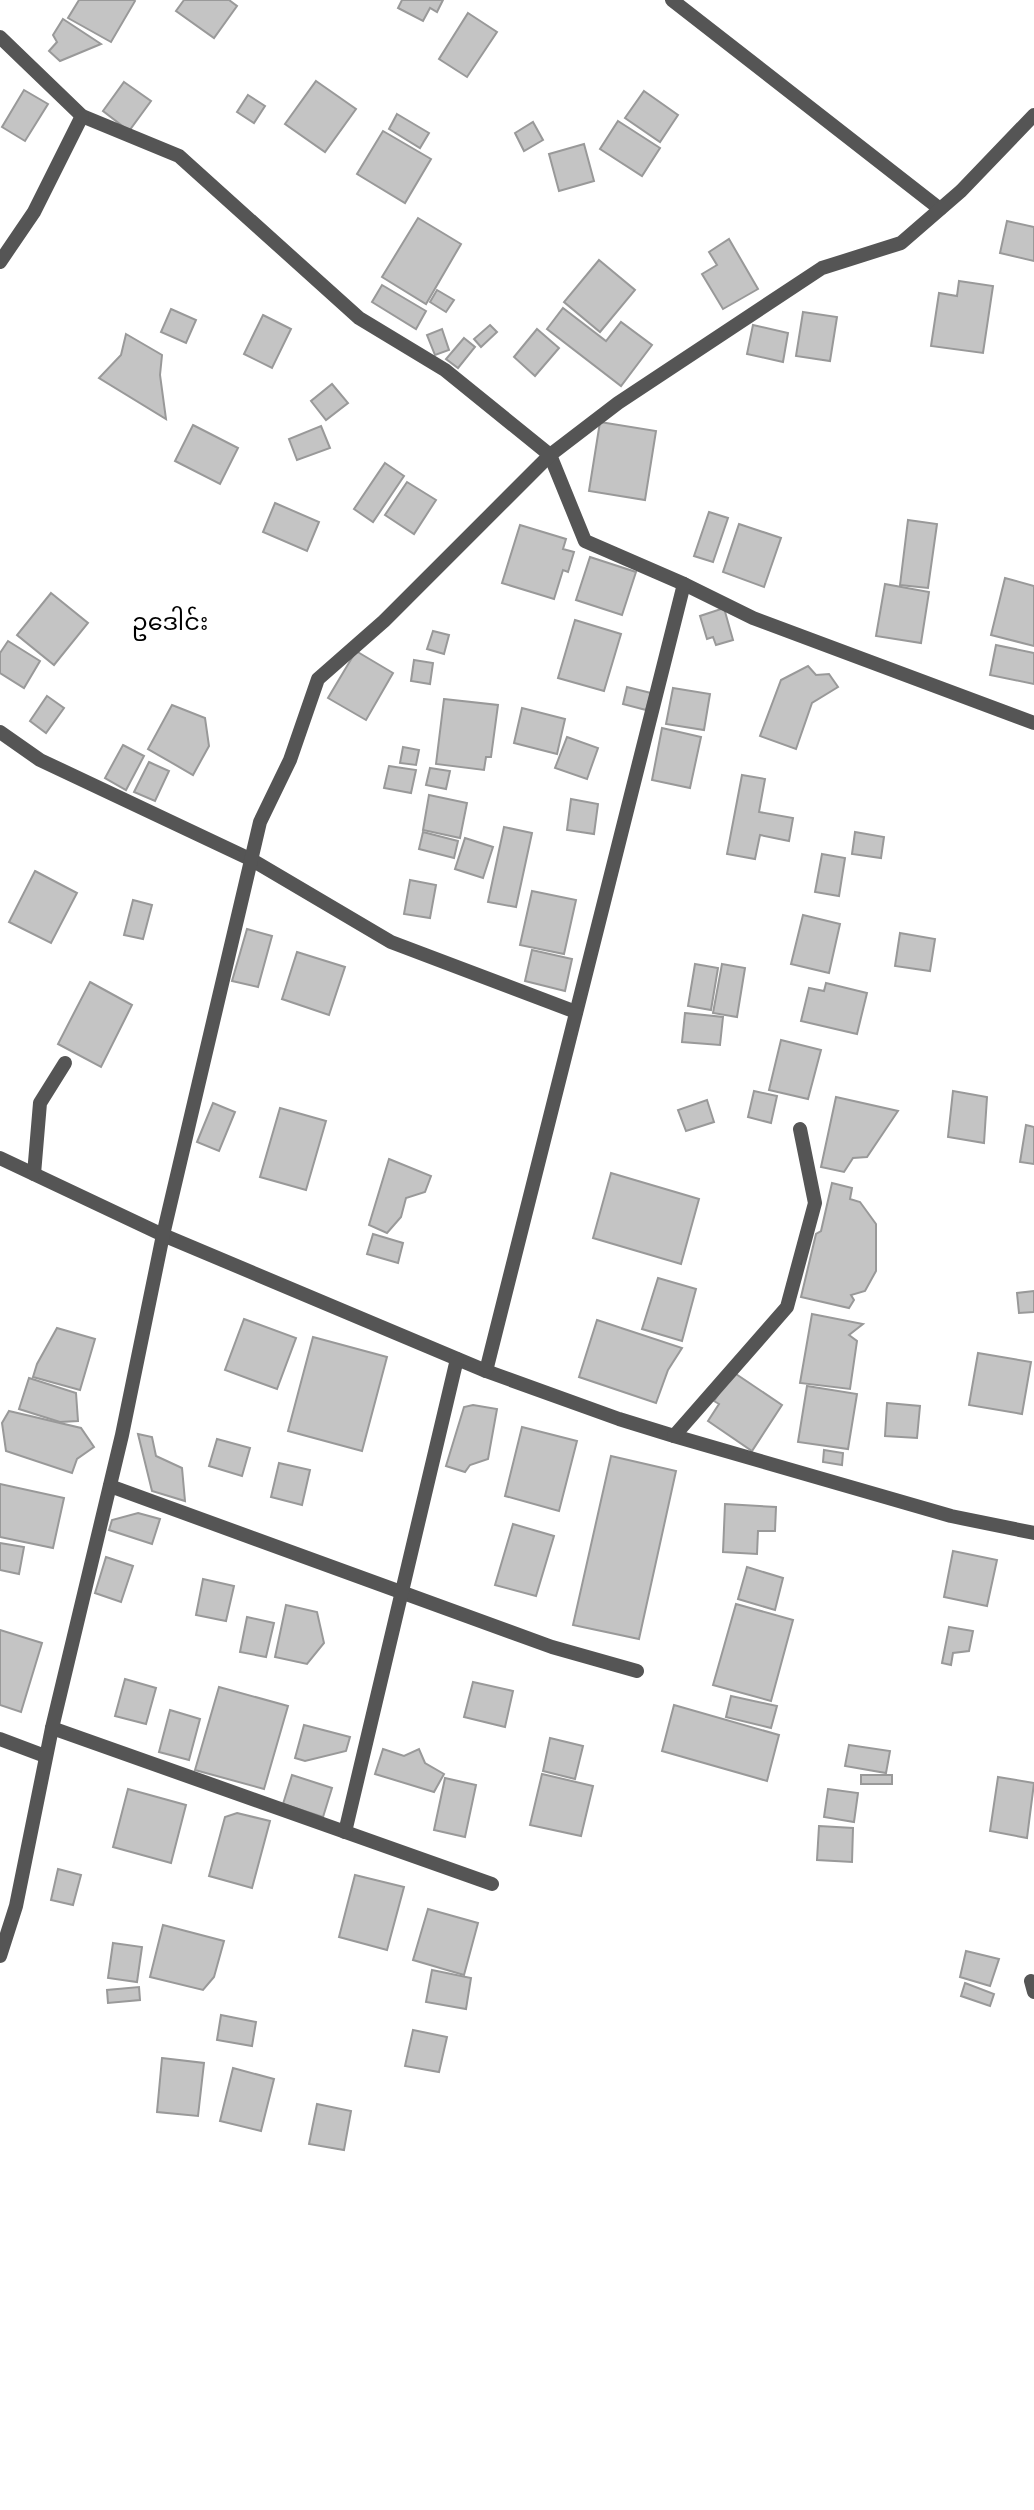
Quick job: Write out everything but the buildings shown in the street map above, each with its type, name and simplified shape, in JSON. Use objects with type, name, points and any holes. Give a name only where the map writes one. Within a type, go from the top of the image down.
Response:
[{"type":"street","points":[[672,0],[940,209]]},
{"type":"street","points":[[0,37],[82,116],[179,156],[359,318],[445,370],[550,455],[585,541],[777,627],[1034,723]]},
{"type":"street","points":[[0,262],[34,212],[82,116]]},
{"type":"street","points":[[0,1956],[16,1906],[51,1728],[110,1486],[163,1235],[260,822],[290,760],[318,679],[384,621],[550,455],[618,402],[822,268],[901,243],[940,209],[1034,116]]},
{"type":"street","points":[[486,1371],[684,584]]},
{"type":"street","points":[[0,732],[40,760],[252,860],[391,942],[576,1012]]},
{"type":"street","points":[[34,1174],[40,1103],[65,1063]]},
{"type":"street","points":[[674,1436],[787,1307],[815,1203],[800,1129]]},
{"type":"street","points":[[0,1158],[163,1235],[486,1371],[674,1436],[951,1516],[1034,1533]]},
{"type":"street","points":[[345,1832],[457,1359]]},
{"type":"street","points":[[110,1486],[552,1647],[637,1671]]},
{"type":"street","points":[[51,1728],[492,1884]]},
{"type":"street","points":[[0,1739],[45,1756]]},
{"type":"district","name":"ဥဒေါင်း","points":[[170,622]]}]
